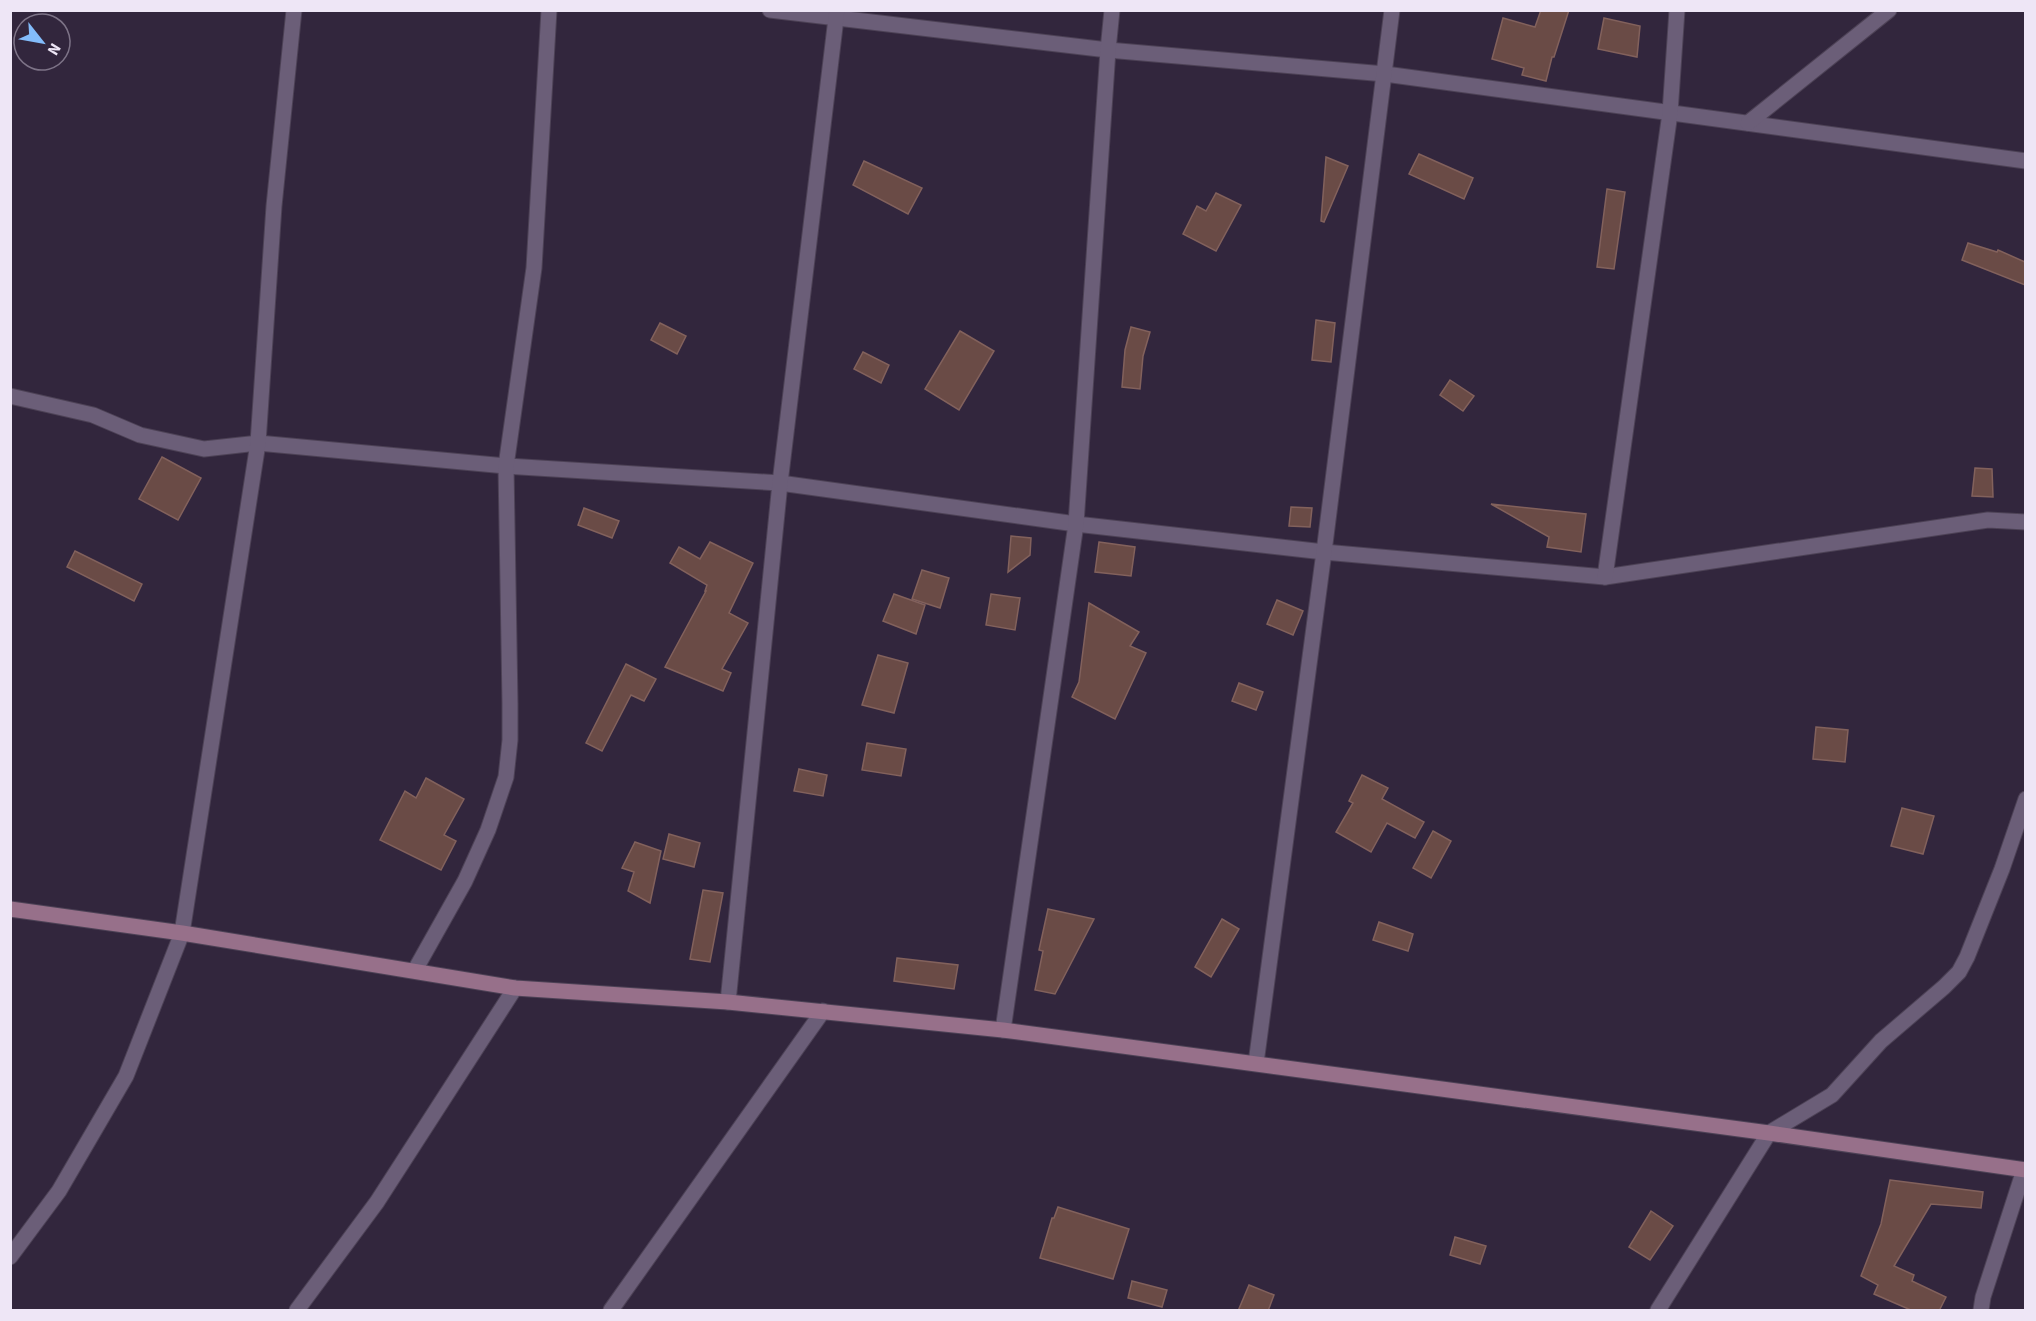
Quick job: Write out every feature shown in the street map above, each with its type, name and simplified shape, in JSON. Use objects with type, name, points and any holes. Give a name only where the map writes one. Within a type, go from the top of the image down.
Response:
[{"type":"street","points":[[10,1257],[59,1191],[126,1076],[182,933],[258,443],[274,206],[294,10]]},
{"type":"street","points":[[415,970],[465,881],[488,830],[506,777],[510,704],[506,466],[534,268],[549,10]]},
{"type":"street","points":[[770,10],[836,14],[1108,50],[1385,74],[2025,161]]},
{"type":"street","points":[[1003,1030],[1076,524],[1112,10]]},
{"type":"street","points":[[1256,1063],[1324,552],[1392,10]]},
{"type":"street","points":[[1605,577],[1670,113],[1677,10]]},
{"type":"street","points":[[1748,123],[1889,10]]},
{"type":"street","points":[[728,1002],[780,483],[836,14]]},
{"type":"street","points":[[10,396],[93,415],[140,435],[204,448],[258,443],[506,466],[780,483],[1076,524],[1324,552],[1605,577],[1988,520],[2025,522]]},
{"type":"street","points":[[1658,1311],[1769,1133],[1832,1095],[1881,1041],[1959,972],[2002,869],[2025,799]]},
{"type":"street","points":[[10,909],[182,933],[515,988],[728,1002],[1003,1030],[1769,1133],[2025,1170],[1982,1304],[1970,1311]]},
{"type":"street","points":[[297,1311],[377,1202],[515,988]]},
{"type":"street","points":[[611,1311],[823,1011]]},
{"type":"building","points":[[1541,10],[1569,10],[1546,81],[1522,75],[1524,68],[1492,59],[1503,18],[1535,27]]},
{"type":"building","points":[[1604,18],[1640,26],[1637,57],[1598,49]]},
{"type":"building","points":[[1419,154],[1473,178],[1464,199],[1409,174]]},
{"type":"building","points":[[1326,157],[1348,166],[1324,222],[1321,221]]},
{"type":"building","points":[[864,161],[922,188],[908,214],[853,185]]},
{"type":"building","points":[[1607,189],[1625,192],[1614,269],[1597,267]]},
{"type":"building","points":[[1216,193],[1241,205],[1216,251],[1183,234],[1197,206],[1206,211]]},
{"type":"building","points":[[1968,243],[1997,252],[1998,250],[2025,262],[2025,285],[1962,260]]},
{"type":"building","points":[[1316,320],[1335,323],[1331,362],[1312,360]]},
{"type":"building","points":[[660,323],[686,336],[677,354],[651,340]]},
{"type":"building","points":[[1131,327],[1150,332],[1143,356],[1140,389],[1122,387],[1125,350]]},
{"type":"building","points":[[960,331],[994,351],[959,410],[925,389]]},
{"type":"building","points":[[863,352],[889,365],[881,383],[854,369]]},
{"type":"building","points":[[1450,380],[1474,396],[1463,411],[1440,395]]},
{"type":"building","points":[[162,457],[201,478],[178,520],[139,499]]},
{"type":"building","points":[[1975,468],[1992,469],[1993,497],[1972,496]]},
{"type":"building","points":[[1491,504],[1586,514],[1581,552],[1547,547],[1549,537]]},
{"type":"building","points":[[1291,507],[1312,508],[1310,527],[1289,526]]},
{"type":"building","points":[[584,508],[619,521],[612,538],[578,525]]},
{"type":"building","points":[[1011,536],[1031,538],[1030,555],[1008,572]]},
{"type":"building","points":[[710,542],[753,563],[729,613],[748,623],[722,669],[731,673],[723,691],[665,667],[706,591],[707,585],[670,563],[679,547],[700,559]]},
{"type":"building","points":[[1099,542],[1135,547],[1131,576],[1095,572]]},
{"type":"building","points":[[75,551],[142,584],[134,601],[67,567]]},
{"type":"building","points":[[922,570],[949,578],[940,608],[912,599]]},
{"type":"building","points":[[894,594],[925,605],[916,634],[883,621]]},
{"type":"building","points":[[991,594],[1020,598],[1015,630],[986,625]]},
{"type":"building","points":[[1277,600],[1303,611],[1293,635],[1267,624]]},
{"type":"building","points":[[1089,603],[1139,632],[1130,646],[1146,653],[1115,719],[1072,697],[1079,682]]},
{"type":"building","points":[[878,655],[908,663],[894,713],[862,705]]},
{"type":"building","points":[[626,664],[656,679],[644,701],[631,695],[602,751],[586,743]]},
{"type":"building","points":[[1239,683],[1263,692],[1256,710],[1232,701]]},
{"type":"building","points":[[1816,727],[1848,730],[1845,762],[1813,759]]},
{"type":"building","points":[[867,743],[906,749],[901,776],[862,770]]},
{"type":"building","points":[[799,769],[827,775],[823,796],[794,791]]},
{"type":"building","points":[[1362,775],[1388,788],[1382,799],[1424,822],[1415,838],[1387,823],[1371,852],[1336,832],[1353,803],[1349,801]]},
{"type":"building","points":[[426,778],[464,799],[444,835],[456,841],[441,870],[380,840],[405,791],[416,798]]},
{"type":"building","points":[[1902,808],[1934,816],[1923,854],[1891,846]]},
{"type":"building","points":[[1433,831],[1451,841],[1431,878],[1413,868]]},
{"type":"building","points":[[669,834],[700,843],[694,867],[663,859]]},
{"type":"building","points":[[635,842],[661,851],[650,903],[628,891],[634,872],[622,868]]},
{"type":"building","points":[[703,890],[723,893],[710,962],[690,959]]},
{"type":"building","points":[[1048,909],[1094,919],[1055,994],[1035,990],[1043,951],[1039,950]]},
{"type":"building","points":[[1222,919],[1239,929],[1211,977],[1195,967]]},
{"type":"building","points":[[1379,922],[1413,934],[1408,951],[1373,940]]},
{"type":"building","points":[[897,958],[958,965],[954,989],[894,981]]},
{"type":"building","points":[[1890,1180],[1983,1192],[1981,1208],[1931,1204],[1894,1266],[1914,1275],[1912,1281],[1946,1297],[1939,1311],[1913,1311],[1874,1294],[1878,1285],[1861,1276],[1881,1224]]},
{"type":"building","points":[[1058,1207],[1129,1229],[1113,1279],[1040,1258],[1052,1218]]},
{"type":"building","points":[[1651,1211],[1673,1226],[1650,1260],[1629,1247]]},
{"type":"building","points":[[1455,1237],[1486,1246],[1480,1264],[1450,1255]]},
{"type":"building","points":[[1132,1281],[1167,1290],[1162,1307],[1128,1298]]},
{"type":"building","points":[[1249,1285],[1274,1295],[1268,1311],[1238,1311]]}]
